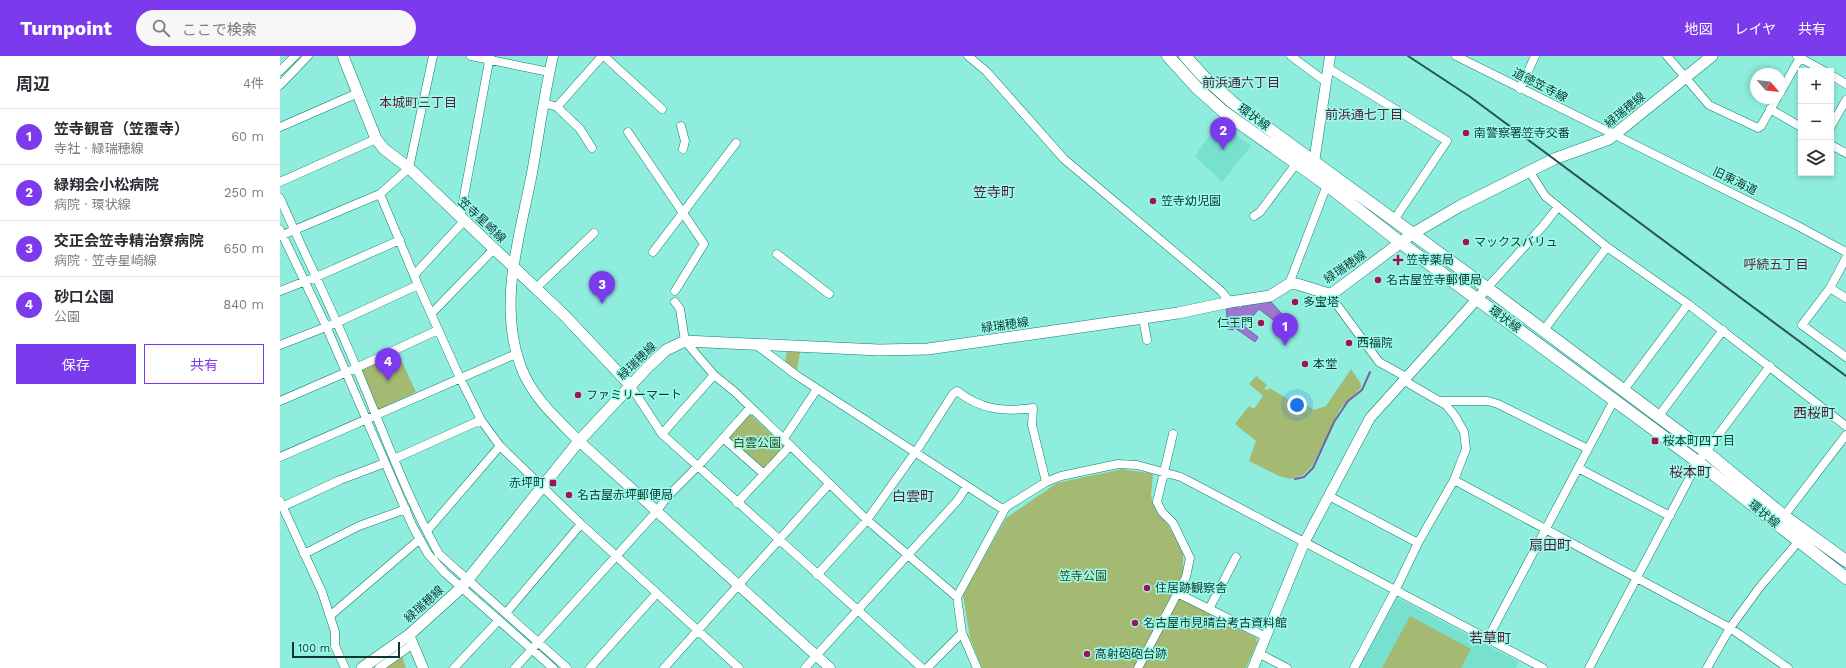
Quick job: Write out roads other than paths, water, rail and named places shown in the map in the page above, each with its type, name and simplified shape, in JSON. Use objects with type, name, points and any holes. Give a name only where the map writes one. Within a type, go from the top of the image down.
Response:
[{"type":"main road","name":"笠寺星崎線","points":[[343,56],[376,138],[384,149],[409,168],[536,288],[630,385]]},
{"type":"main road","name":"環状線","points":[[1168,56],[1193,84],[1224,112],[1327,185],[1401,243],[1698,462],[1798,542],[1846,578]]},
{"type":"main road","name":"環状線","points":[[1185,56],[1203,76],[1232,102],[1487,288],[1706,452],[1784,516],[1846,561]]},
{"type":"main road","name":"緑瑞穂線","points":[[362,668],[411,640],[465,584],[579,441],[630,385],[666,350],[685,341],[872,350],[928,349],[1142,318],[1270,296],[1290,284],[1297,284],[1329,294],[1412,234],[1460,206],[1559,157],[1609,139],[1613,134],[1685,79],[1712,56]]},
{"type":"street","points":[[280,71],[294,56]]},
{"type":"street","points":[[280,86],[308,56]]},
{"type":"street","points":[[433,56],[409,168],[380,194],[294,231],[281,234],[305,280],[366,420],[428,554],[444,573],[465,584],[506,613],[553,668]]},
{"type":"street","points":[[471,56],[490,58],[549,72]]},
{"type":"street","points":[[553,56],[514,267],[510,305],[511,333],[516,354],[522,369],[535,393],[579,441],[830,668]]},
{"type":"street","points":[[557,107],[603,56],[662,109]]},
{"type":"street","points":[[968,56],[986,71],[1064,160],[1221,291],[1230,302]]},
{"type":"street","points":[[1291,56],[1326,82]]},
{"type":"street","points":[[1311,174],[1316,162],[1330,56]]},
{"type":"street","name":"道徳笠寺線","points":[[1456,56],[1613,134]]},
{"type":"street","points":[[1520,88],[1535,56]]},
{"type":"street","points":[[1667,56],[1685,79],[1709,105],[1758,128],[1761,126],[1774,104]]},
{"type":"street","points":[[1786,82],[1800,57],[1819,68]]},
{"type":"street","points":[[415,274],[462,219],[490,58]]},
{"type":"street","points":[[1328,68],[1448,141],[1394,220]]},
{"type":"street","points":[[1834,77],[1846,84]]},
{"type":"street","points":[[280,127],[358,93]]},
{"type":"street","points":[[1834,121],[1846,100]]},
{"type":"street","points":[[544,103],[557,107],[580,129],[592,148]]},
{"type":"street","points":[[1770,110],[1798,125]]},
{"type":"street","points":[[681,126],[685,141],[683,149]]},
{"type":"street","points":[[628,132],[682,214],[704,244],[675,291]]},
{"type":"street","name":"旧東海道","points":[[1613,134],[1798,226],[1846,252]]},
{"type":"street","points":[[280,182],[376,138]]},
{"type":"street","points":[[653,252],[736,143]]},
{"type":"street","points":[[1834,147],[1846,154]]},
{"type":"street","points":[[1254,216],[1260,212],[1296,164]]},
{"type":"street","points":[[1530,172],[1545,196],[1607,247],[1723,330],[1846,426]]},
{"type":"street","points":[[1290,284],[1327,185]]},
{"type":"street","points":[[380,194],[415,274],[418,285],[432,313],[438,330],[460,378],[482,420],[500,446],[542,488],[737,667]]},
{"type":"street","points":[[280,198],[356,368],[394,459],[439,554],[499,620],[567,668]]},
{"type":"street","points":[[1253,668],[1305,541],[1370,418],[1543,226],[1558,207]]},
{"type":"street","points":[[536,288],[594,233]]},
{"type":"street","points":[[280,291],[400,240]]},
{"type":"street","points":[[1543,331],[1607,247]]},
{"type":"street","points":[[432,313],[494,249]]},
{"type":"street","points":[[777,254],[829,294]]},
{"type":"street","points":[[1846,258],[1830,288],[1802,325],[1846,357]]},
{"type":"street","points":[[280,345],[336,323],[418,285]]},
{"type":"street","points":[[1830,288],[1846,298]]},
{"type":"street","points":[[1329,294],[1379,362],[1442,401],[1455,416],[1464,432],[1466,449],[1454,480],[1418,543],[1396,590],[1354,668]]},
{"type":"street","points":[[675,302],[680,309],[685,341],[714,375],[735,392],[867,520],[957,597]]},
{"type":"street","points":[[1623,391],[1688,304]]},
{"type":"street","points":[[1142,318],[1147,340]]},
{"type":"street","points":[[280,401],[346,373],[438,330]]},
{"type":"street","points":[[1658,417],[1723,330]]},
{"type":"street","points":[[754,344],[817,389],[1004,510]]},
{"type":"street","points":[[280,457],[516,354]]},
{"type":"street","points":[[1589,668],[1698,462],[1770,366]]},
{"type":"street","points":[[662,434],[714,375]]},
{"type":"street","points":[[630,385],[662,434],[922,668]]},
{"type":"street","points":[[783,440],[817,389]]},
{"type":"street","points":[[817,575],[867,520],[915,452],[953,394],[957,391],[976,404],[991,409],[1010,410],[1033,408],[1032,425],[1046,482]]},
{"type":"street","points":[[1488,638],[1614,400]]},
{"type":"street","points":[[1442,401],[1488,401],[1498,404],[1588,449]]},
{"type":"street","points":[[515,668],[657,511],[666,498],[698,466],[750,408]]},
{"type":"street","points":[[394,459],[482,420]]},
{"type":"street","points":[[1138,668],[1186,577],[1190,558],[1173,523],[1162,512],[1157,502],[1173,434]]},
{"type":"street","points":[[1784,516],[1846,435]]},
{"type":"street","points":[[724,438],[764,474]]},
{"type":"street","points":[[427,531],[500,446]]},
{"type":"street","points":[[738,503],[790,446]]},
{"type":"street","points":[[345,668],[335,646],[335,632],[331,615],[322,592],[281,504],[385,462]]},
{"type":"street","points":[[977,668],[962,633],[957,597],[1004,510],[1046,482],[1062,476],[1118,464],[1137,465],[1182,477],[1258,519],[1305,541],[1543,668]]},
{"type":"street","points":[[1578,468],[1670,516]]},
{"type":"street","points":[[1454,480],[1638,577],[1730,628],[1788,668]]},
{"type":"street","points":[[664,668],[829,484]]},
{"type":"street","points":[[804,668],[957,501],[967,486]]},
{"type":"street","points":[[1329,496],[1418,543]]},
{"type":"street","points":[[304,554],[359,526],[406,509]]},
{"type":"street","points":[[506,613],[581,524]]},
{"type":"street","points":[[331,615],[420,539]]},
{"type":"street","points":[[1707,668],[1730,628],[1759,588],[1798,542]]},
{"type":"street","points":[[1209,609],[1236,557]]},
{"type":"street","points":[[590,668],[657,593]]},
{"type":"street","points":[[1177,593],[1266,637]]},
{"type":"street","points":[[454,668],[499,620]]},
{"type":"street","points":[[927,668],[962,633]]},
{"type":"street","points":[[378,668],[411,640],[422,668]]},
{"type":"street","points":[[1260,654],[1287,668]]},
{"type":"waterway","points":[[1295,479],[1304,477],[1313,468],[1334,422],[1348,401],[1362,390],[1370,372]]},
{"type":"railway","points":[[1408,56],[1469,96],[1846,376]]},
{"type":"place","name":"南警察署笠寺交番","points":[[1466,133]]},
{"type":"place","name":"緑翔会小松病院","points":[[1223,150]]},
{"type":"place","name":"笠寺幼児園","points":[[1153,201]]},
{"type":"place","name":"マックスバリュ","points":[[1466,242]]},
{"type":"place","name":"笠寺薬局","points":[[1398,260]]},
{"type":"place","name":"名古屋笠寺郵便局","points":[[1378,280]]},
{"type":"place","name":"多宝塔","points":[[1295,302]]},
{"type":"place","name":"交正会笠寺精治寮病院","points":[[602,304]]},
{"type":"place","name":"仁王門","points":[[1261,323]]},
{"type":"place","name":"西福院","points":[[1349,343]]},
{"type":"place","name":"笠寺観音（笠覆寺）","points":[[1285,346]]},
{"type":"place","name":"本堂","points":[[1305,364]]},
{"type":"place","name":"砂口公園","points":[[388,381]]},
{"type":"place","name":"ファミリーマート","points":[[578,395]]},
{"type":"place","name":"桜本町四丁目","points":[[1655,441]]},
{"type":"place","name":"赤坪町","points":[[553,483]]},
{"type":"place","name":"名古屋赤坪郵便局","points":[[569,495]]},
{"type":"place","name":"住居跡観察舎","points":[[1147,588]]},
{"type":"place","name":"名古屋市見晴台考古資料館","points":[[1135,623]]},
{"type":"place","name":"高射砲砲台跡","points":[[1087,654]]},
{"type":"district","name":"前浜通六丁目","points":[[1241,82]]},
{"type":"district","name":"本城町三丁目","points":[[418,102]]},
{"type":"district","name":"前浜通七丁目","points":[[1364,114]]},
{"type":"district","name":"笠寺町","points":[[994,192]]},
{"type":"district","name":"呼続五丁目","points":[[1776,264]]},
{"type":"district","name":"西桜町","points":[[1814,413]]},
{"type":"district","name":"桜本町","points":[[1690,472]]},
{"type":"district","name":"白雲町","points":[[913,496]]},
{"type":"district","name":"扇田町","points":[[1550,545]]},
{"type":"district","name":"若草町","points":[[1490,638]]},
{"type":"park label","name":"白雲公園","points":[[757,443]]},
{"type":"park label","name":"笠寺公園","points":[[1083,576]]}]
